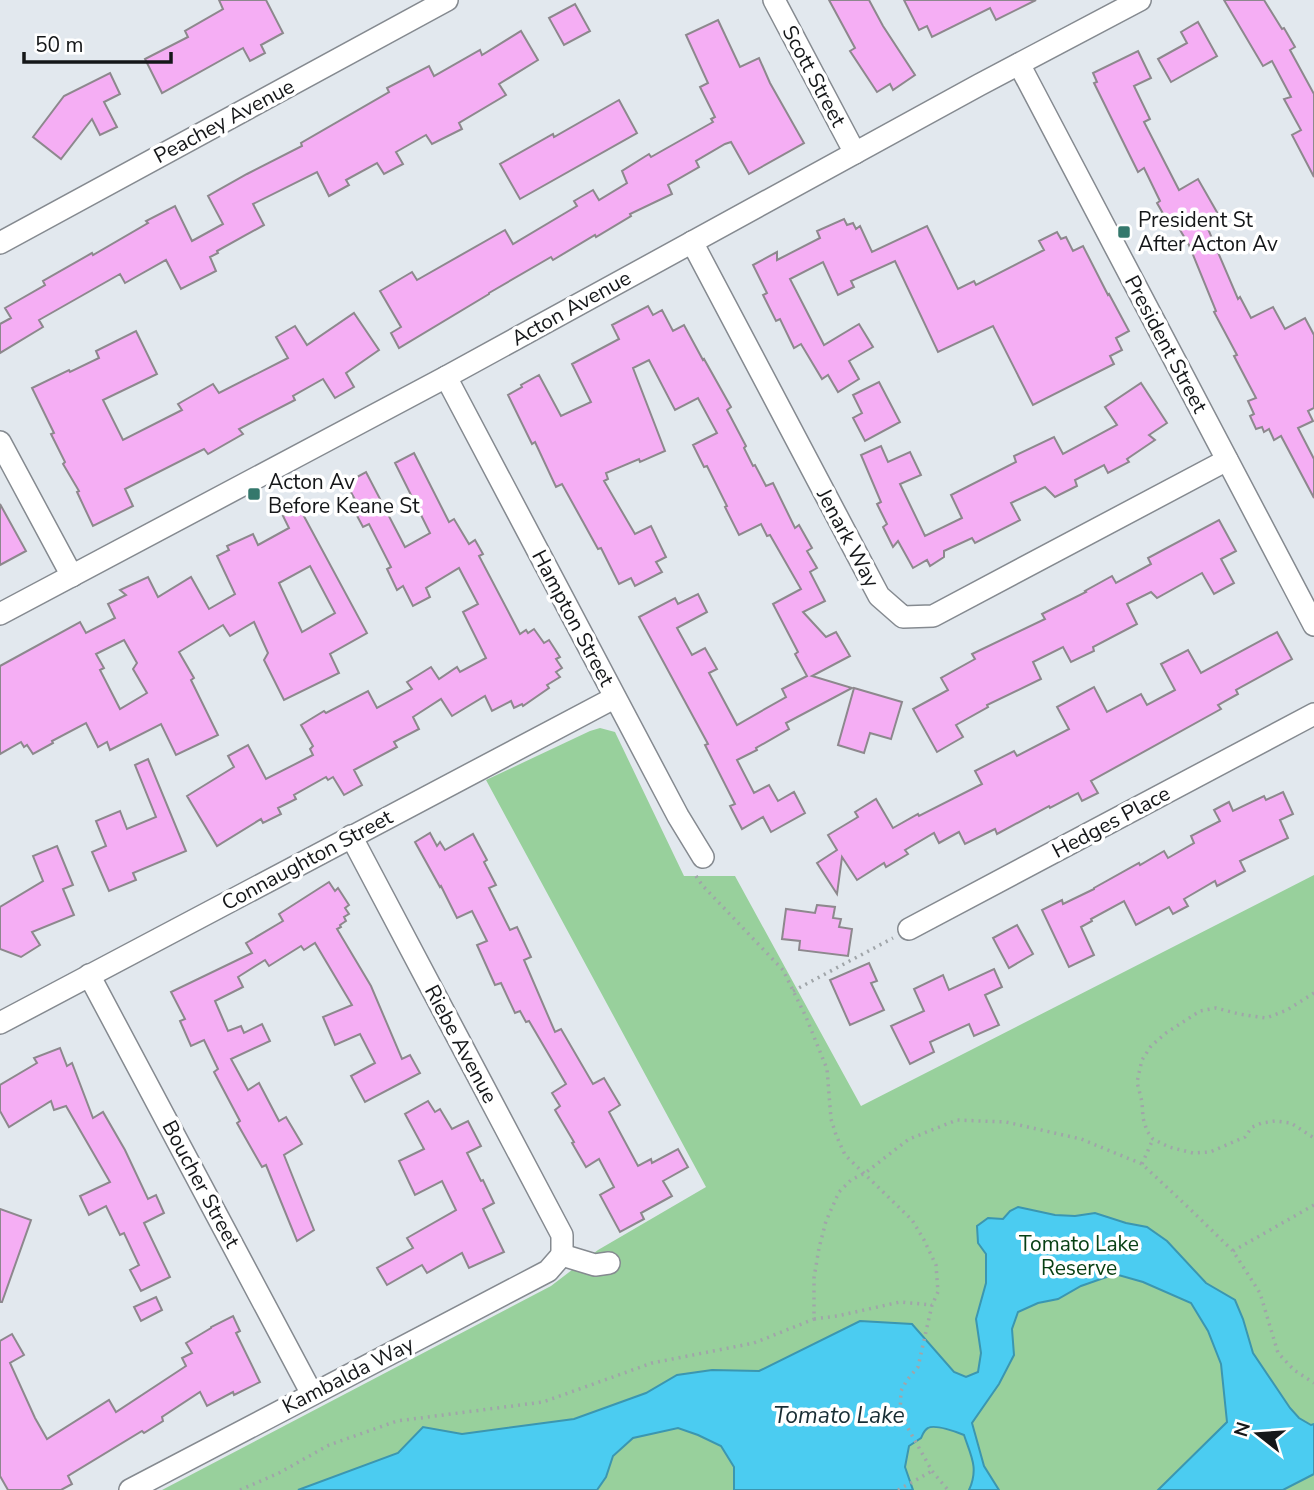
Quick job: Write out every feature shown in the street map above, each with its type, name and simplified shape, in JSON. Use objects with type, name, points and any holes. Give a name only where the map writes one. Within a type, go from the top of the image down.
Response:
[{"type":"street","name":"Peachey Avenue","points":[[0,243],[447,0]]},
{"type":"street","name":"Scott Street","points":[[774,0],[855,153]]},
{"type":"street","name":"Acton Avenue","points":[[0,614],[446,377],[1140,0]]},
{"type":"street","name":"President Street","points":[[1019,64],[1314,625]]},
{"type":"street","name":"Jenark Way","points":[[692,242],[879,596],[903,617],[933,616],[1227,460]]},
{"type":"street","name":"Hampton Street","points":[[446,377],[677,816],[699,866]]},
{"type":"street","points":[[0,442],[72,576]]},
{"type":"street","name":"Connaughton Street","points":[[0,1023],[614,698]]},
{"type":"street","name":"Hedges Place","points":[[909,929],[1314,714]]},
{"type":"street","name":"Riebe Avenue","points":[[351,836],[562,1235],[562,1255]]},
{"type":"street","name":"Boucher Street","points":[[89,975],[312,1394]]},
{"type":"street","points":[[562,1255],[595,1265],[609,1263]]},
{"type":"street","name":"Kambalda Way","points":[[130,1490],[548,1271],[562,1255]]},
{"type":"path","points":[[699,866],[702,886],[782,970],[793,991],[827,1069],[831,1118],[845,1155],[912,1220],[936,1265],[938,1293],[932,1305],[918,1367],[901,1391],[900,1414],[932,1471],[948,1490]]},
{"type":"path","points":[[793,991],[909,929]]},
{"type":"path","points":[[1314,993],[1287,1010],[1266,1018],[1216,1008],[1200,1011],[1166,1032],[1151,1046],[1142,1059],[1137,1082],[1147,1131],[1153,1139],[1169,1147],[1193,1153],[1210,1152],[1245,1137],[1252,1127],[1275,1121],[1291,1123],[1314,1138]]},
{"type":"path","points":[[814,1319],[814,1278],[819,1248],[839,1192],[851,1180],[865,1173],[909,1139],[957,1120],[1006,1122],[1081,1139],[1142,1164],[1233,1251],[1260,1293],[1278,1353],[1294,1370],[1314,1383]]},
{"type":"path","points":[[1142,1164],[1153,1139]]},
{"type":"path","points":[[1233,1251],[1314,1205]]},
{"type":"path","points":[[240,1490],[279,1473],[329,1445],[397,1420],[543,1402],[652,1363],[754,1343],[814,1319],[900,1302],[932,1305]]},
{"type":"path","points":[[898,1490],[932,1471]]},
{"type":"green space","name":"Tomato Lake Reserve","points":[[600,728],[615,732],[684,876],[735,876],[861,1106],[1314,875],[1314,1490],[162,1490],[551,1286],[598,1250],[706,1187],[486,780]]},
{"type":"water","name":"Tomato Lake","points":[[1018,1207],[1055,1215],[1095,1213],[1147,1227],[1167,1241],[1206,1283],[1235,1300],[1253,1353],[1290,1408],[1299,1418],[1314,1424],[1314,1474],[1283,1490],[1158,1490],[1227,1422],[1221,1364],[1208,1331],[1191,1303],[1143,1282],[1115,1274],[1081,1286],[1058,1299],[1038,1303],[1018,1312],[1012,1329],[1014,1355],[999,1384],[972,1423],[984,1466],[999,1490],[969,1490],[974,1468],[964,1435],[931,1427],[909,1446],[905,1467],[913,1490],[734,1490],[734,1467],[721,1446],[678,1428],[633,1438],[613,1456],[606,1477],[597,1490],[298,1490],[398,1453],[423,1427],[462,1434],[574,1419],[646,1393],[677,1375],[712,1370],[759,1371],[860,1321],[912,1324],[954,1372],[966,1377],[978,1372],[981,1353],[976,1319],[986,1283],[986,1254],[978,1243],[977,1226],[988,1218],[1003,1219]]},
{"type":"building","points":[[219,0],[266,0],[283,33],[261,45],[265,53],[250,61],[243,48],[162,93],[145,59],[188,37],[185,31],[223,9]]},
{"type":"building","points":[[829,0],[869,0],[915,75],[893,90],[890,84],[877,92],[850,51],[855,48]]},
{"type":"building","points":[[904,0],[1036,0],[996,20],[990,8],[932,37],[927,26],[919,30]]},
{"type":"building","points":[[1224,0],[1264,0],[1295,47],[1290,50],[1314,94],[1314,177],[1292,135],[1301,130],[1284,99],[1291,97],[1272,61],[1263,66]]},
{"type":"building","points":[[575,4],[590,31],[564,45],[549,18]]},
{"type":"building","points":[[718,20],[740,67],[759,58],[804,143],[749,174],[731,142],[725,144],[696,161],[699,167],[668,185],[672,194],[630,214],[631,216],[596,237],[595,235],[553,260],[551,257],[399,348],[391,333],[401,327],[380,291],[412,272],[417,280],[505,230],[513,244],[577,206],[574,201],[593,190],[599,200],[627,183],[622,171],[649,154],[651,157],[713,122],[711,119],[715,117],[700,87],[708,83],[686,35]]},
{"type":"building","points":[[1198,22],[1217,56],[1171,82],[1158,59],[1187,43],[1181,32]]},
{"type":"building","points":[[521,31],[538,60],[499,84],[506,95],[459,123],[462,129],[432,144],[426,135],[396,152],[403,164],[384,174],[377,163],[346,180],[349,185],[329,196],[317,172],[253,204],[264,225],[210,257],[216,271],[181,289],[166,260],[125,283],[120,274],[39,320],[43,327],[0,353],[0,324],[11,318],[5,308],[45,285],[43,281],[175,206],[192,241],[223,224],[208,196],[302,146],[301,143],[389,92],[387,88],[429,66],[434,76],[480,50],[482,55]]},
{"type":"building","points":[[1138,51],[1151,78],[1134,86],[1150,119],[1144,122],[1179,190],[1198,179],[1222,221],[1208,229],[1238,299],[1240,297],[1251,318],[1273,307],[1285,329],[1305,318],[1314,335],[1314,408],[1308,411],[1313,421],[1298,428],[1314,459],[1314,498],[1281,436],[1274,440],[1269,429],[1264,432],[1262,427],[1256,429],[1250,416],[1254,414],[1248,401],[1256,398],[1214,312],[1216,311],[1189,245],[1174,220],[1169,224],[1157,203],[1160,201],[1144,168],[1138,172],[1094,83],[1097,82],[1093,73]]},
{"type":"building","points":[[110,73],[120,94],[104,102],[117,127],[100,135],[92,119],[61,159],[33,137],[64,96]]},
{"type":"building","points":[[619,100],[637,133],[520,199],[500,164]]},
{"type":"building","points":[[844,219],[847,225],[853,223],[856,229],[860,226],[872,252],[927,226],[958,289],[974,281],[976,285],[1044,250],[1039,241],[1057,232],[1061,239],[1066,237],[1073,251],[1083,246],[1129,331],[1116,338],[1122,350],[1110,356],[1114,364],[1033,405],[993,326],[938,352],[895,261],[851,281],[854,287],[838,295],[823,262],[790,279],[824,345],[859,324],[873,347],[849,361],[859,379],[838,392],[828,375],[822,379],[801,344],[794,348],[780,319],[776,321],[763,295],[767,293],[753,265],[777,252],[777,260],[820,238],[817,231]]},
{"type":"building","points":[[648,306],[653,315],[662,310],[673,331],[684,325],[704,359],[731,407],[727,410],[753,466],[755,465],[766,486],[773,483],[795,528],[799,525],[812,548],[807,551],[817,568],[810,572],[825,601],[803,612],[826,637],[836,632],[850,656],[812,676],[852,688],[786,723],[789,729],[737,760],[754,793],[769,785],[778,801],[794,792],[805,813],[771,832],[763,817],[742,829],[730,806],[735,804],[705,745],[708,744],[639,617],[675,598],[678,604],[698,594],[707,612],[677,628],[692,655],[705,648],[717,669],[709,673],[737,725],[786,697],[782,689],[807,676],[795,654],[798,652],[773,604],[801,589],[761,524],[739,535],[707,466],[704,467],[693,445],[717,433],[698,398],[675,410],[649,360],[633,368],[665,451],[606,473],[608,479],[604,481],[635,534],[651,526],[666,557],[656,562],[662,572],[635,586],[631,578],[619,584],[601,548],[598,549],[562,484],[556,487],[535,442],[532,444],[508,395],[539,375],[561,416],[591,402],[572,364],[619,339],[612,325]]},
{"type":"building","points":[[354,313],[379,350],[346,373],[354,387],[335,398],[323,379],[293,396],[295,400],[239,429],[243,434],[208,454],[204,449],[125,489],[133,506],[93,526],[77,492],[79,491],[63,464],[65,462],[51,434],[54,433],[32,388],[99,358],[96,351],[136,331],[157,374],[103,400],[123,440],[182,410],[178,404],[213,384],[219,393],[288,358],[276,337],[295,326],[307,345]]},
{"type":"building","points":[[879,382],[900,422],[865,441],[853,418],[862,413],[853,395]]},
{"type":"building","points":[[1141,383],[1167,423],[1149,435],[1155,440],[1127,459],[1129,462],[1108,473],[1104,465],[1075,480],[1077,486],[1055,497],[1045,487],[1011,503],[1020,520],[975,543],[972,538],[944,551],[944,557],[930,566],[927,560],[913,568],[898,541],[893,547],[883,527],[887,524],[877,504],[881,502],[861,455],[881,446],[888,462],[910,452],[921,475],[900,484],[925,536],[962,518],[951,495],[1016,462],[1014,456],[1054,437],[1063,454],[1117,425],[1105,407]]},
{"type":"building","points":[[414,453],[449,522],[454,519],[469,544],[475,540],[483,554],[479,556],[520,634],[534,629],[544,643],[549,640],[560,657],[556,659],[562,668],[556,672],[560,677],[523,706],[522,704],[514,708],[511,701],[492,711],[485,696],[452,716],[441,699],[413,717],[419,729],[394,742],[397,747],[354,770],[362,785],[344,795],[333,777],[328,780],[326,777],[294,795],[296,799],[278,808],[281,814],[263,823],[261,819],[217,846],[187,796],[234,767],[228,756],[248,745],[266,779],[313,755],[310,749],[313,746],[301,725],[324,711],[326,713],[368,691],[377,708],[412,689],[407,682],[431,667],[439,679],[457,667],[460,672],[486,658],[463,612],[478,604],[459,568],[426,588],[430,597],[413,606],[403,586],[397,590],[387,569],[391,567],[369,524],[363,527],[355,512],[360,509],[346,483],[366,472],[405,547],[430,533],[395,463]]},
{"type":"building","points":[[0,504],[26,551],[0,565]]},
{"type":"building","points":[[299,507],[367,633],[330,654],[339,673],[284,700],[264,660],[268,653],[254,622],[230,636],[223,625],[179,652],[194,678],[191,680],[218,735],[176,755],[161,724],[110,750],[107,742],[98,747],[86,723],[33,754],[27,745],[24,747],[21,742],[0,754],[0,666],[80,622],[86,633],[115,618],[108,604],[126,595],[120,590],[148,577],[158,597],[191,577],[209,609],[235,594],[217,556],[229,550],[227,546],[253,534],[258,545],[289,528],[283,516]],"holes":[[[310,566],[335,613],[302,632],[279,583]],[[124,640],[137,663],[133,669],[147,693],[120,709],[100,670],[104,668],[96,654]]]},
{"type":"building","points":[[1219,520],[1236,551],[1221,559],[1234,583],[1214,594],[1202,573],[1157,598],[1151,592],[1127,604],[1137,624],[1071,662],[1063,647],[1033,662],[1041,679],[987,705],[988,707],[956,725],[963,737],[937,752],[913,709],[948,690],[941,678],[975,659],[972,654],[1045,619],[1042,614],[1112,576],[1116,583],[1151,564],[1148,558]]},
{"type":"building","points":[[1277,632],[1292,659],[1236,690],[1238,694],[1218,705],[1221,709],[1091,781],[1098,793],[1082,801],[1078,793],[997,834],[995,829],[965,844],[959,832],[939,843],[934,833],[905,850],[908,854],[886,867],[884,863],[857,880],[842,857],[837,894],[817,863],[837,850],[828,835],[858,817],[855,812],[876,799],[893,828],[982,784],[975,771],[1014,751],[1017,756],[1069,729],[1057,707],[1094,687],[1107,712],[1141,694],[1147,705],[1175,690],[1161,664],[1188,650],[1201,673]]},
{"type":"building","points":[[854,688],[902,702],[891,739],[870,733],[864,753],[838,745]]},
{"type":"building","points":[[148,759],[186,851],[133,873],[136,880],[109,891],[92,852],[106,846],[96,821],[120,811],[127,829],[156,817],[135,765]]},
{"type":"building","points":[[1283,792],[1293,814],[1280,820],[1288,838],[1240,861],[1245,871],[1217,886],[1215,881],[1184,899],[1188,906],[1173,914],[1169,907],[1136,925],[1124,901],[1091,919],[1092,921],[1081,927],[1094,955],[1069,967],[1042,910],[1062,900],[1063,904],[1164,851],[1168,858],[1194,843],[1191,836],[1220,821],[1214,810],[1229,802],[1233,811],[1264,796],[1266,800]]},
{"type":"building","points":[[430,833],[437,846],[440,842],[445,850],[473,834],[496,885],[489,888],[510,930],[517,927],[531,957],[524,960],[555,1032],[561,1029],[593,1084],[604,1078],[620,1105],[609,1112],[638,1166],[651,1159],[652,1163],[678,1149],[688,1167],[663,1181],[672,1196],[641,1213],[644,1219],[620,1232],[600,1195],[614,1187],[599,1159],[586,1167],[555,1110],[560,1106],[552,1093],[566,1084],[529,1021],[526,1022],[520,1011],[515,1013],[501,983],[495,985],[477,945],[487,941],[472,911],[457,918],[415,842]]},
{"type":"building","points":[[57,846],[73,885],[63,889],[74,915],[32,932],[40,945],[21,957],[0,949],[0,907],[43,881],[33,856]]},
{"type":"building","points":[[329,882],[335,891],[338,888],[349,905],[345,908],[349,914],[344,917],[346,921],[337,929],[371,986],[402,1059],[410,1055],[420,1073],[365,1102],[351,1076],[375,1063],[360,1034],[335,1045],[323,1017],[352,1005],[315,943],[304,950],[301,946],[269,966],[265,960],[238,977],[243,987],[215,1001],[228,1031],[241,1026],[244,1033],[262,1024],[270,1041],[231,1059],[248,1090],[259,1083],[279,1121],[286,1117],[302,1144],[284,1155],[314,1230],[297,1241],[266,1165],[262,1167],[237,1123],[240,1121],[214,1072],[218,1069],[204,1040],[191,1046],[180,1021],[185,1019],[171,992],[252,953],[246,943],[283,921],[279,914]]},
{"type":"building","points":[[817,905],[835,907],[833,918],[841,919],[839,927],[852,929],[848,956],[799,950],[800,941],[782,939],[786,909],[815,913]]},
{"type":"building","points":[[1017,925],[1033,954],[1009,968],[993,938]]},
{"type":"building","points":[[869,963],[877,981],[871,983],[884,1010],[850,1025],[830,980]]},
{"type":"building","points":[[994,969],[1002,987],[985,995],[999,1025],[974,1036],[969,1024],[930,1042],[934,1052],[910,1064],[891,1026],[924,1011],[914,989],[943,975],[949,990]]},
{"type":"building","points":[[60,1048],[67,1066],[72,1063],[93,1118],[103,1112],[148,1199],[156,1195],[164,1213],[144,1223],[170,1277],[141,1291],[130,1270],[139,1265],[124,1233],[120,1235],[106,1206],[89,1215],[80,1196],[110,1182],[66,1106],[54,1110],[51,1101],[9,1127],[0,1111],[0,1085],[37,1063],[34,1058]]},
{"type":"building","points":[[428,1101],[435,1112],[440,1109],[452,1129],[468,1121],[481,1146],[467,1153],[494,1203],[483,1209],[504,1252],[469,1268],[462,1253],[427,1273],[422,1265],[387,1285],[377,1268],[413,1248],[407,1238],[456,1210],[442,1181],[415,1195],[399,1161],[424,1149],[405,1114]]},
{"type":"building","points":[[0,1209],[31,1220],[2,1302],[0,1302]]},
{"type":"building","points":[[156,1297],[162,1310],[141,1321],[134,1307]]},
{"type":"building","points":[[233,1316],[240,1331],[236,1333],[260,1382],[207,1406],[200,1392],[162,1417],[163,1421],[68,1476],[72,1484],[61,1490],[8,1490],[0,1476],[0,1341],[12,1334],[24,1355],[10,1363],[47,1439],[109,1400],[116,1412],[186,1366],[182,1358],[192,1353],[186,1343]]},
{"type":"place","name":"President St After Acton Av","points":[[1124,232]]},
{"type":"place","name":"Acton Av Before Keane St","points":[[254,494]]}]
